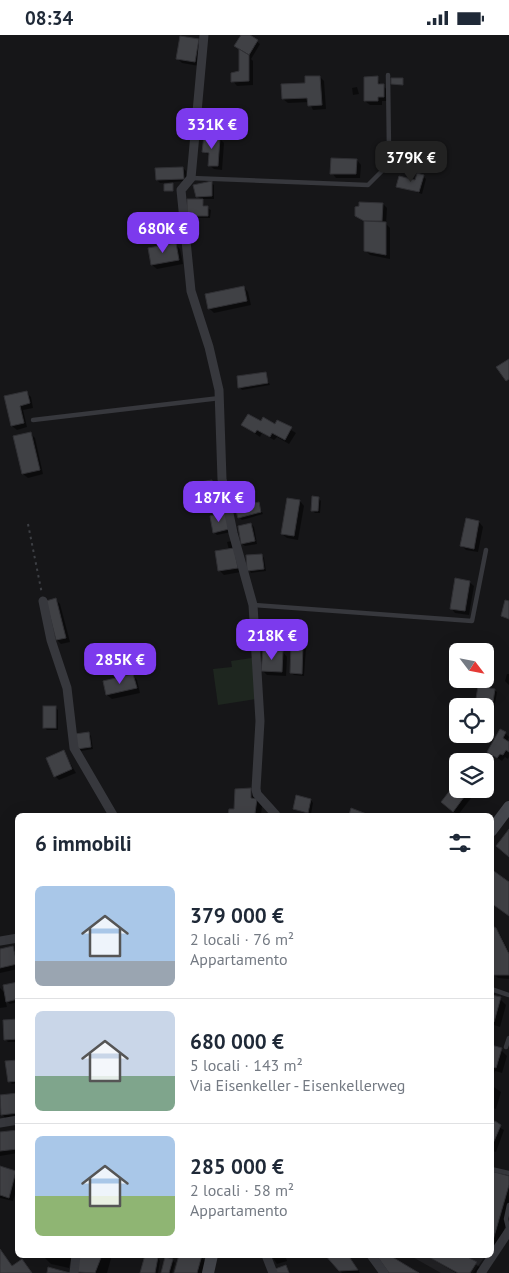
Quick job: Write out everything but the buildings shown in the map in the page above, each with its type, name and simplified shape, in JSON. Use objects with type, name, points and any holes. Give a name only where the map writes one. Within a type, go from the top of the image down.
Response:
[{"type":"main road","points":[[494,827],[509,807]]},
{"type":"main road","points":[[208,1273],[211,1258]]},
{"type":"street","points":[[204,35],[191,178],[181,190],[191,291],[209,347],[220,398],[222,479],[233,533],[253,605],[260,721],[256,789],[257,794],[274,813]]},
{"type":"street","points":[[43,601],[51,640],[67,687],[74,748],[113,813]]},
{"type":"street","points":[[0,941],[15,938]]},
{"type":"street","points":[[0,1123],[15,1120]]},
{"type":"street","points":[[494,1254],[509,1231]]},
{"type":"street","points":[[74,1273],[76,1258]]},
{"type":"street","points":[[267,1258],[273,1273]]},
{"type":"street","points":[[373,1258],[384,1273]]},
{"type":"street","points":[[481,1273],[491,1258]]},
{"type":"lane","points":[[191,178],[368,185],[382,171],[389,150],[388,75]]},
{"type":"lane","points":[[33,420],[220,398]]},
{"type":"lane","points":[[253,605],[472,621],[486,550]]},
{"type":"lane","points":[[494,990],[509,995]]},
{"type":"lane","points":[[506,1047],[509,1038]]},
{"type":"lane","points":[[494,1170],[509,1173]]},
{"type":"lane","points":[[509,1205],[506,1219],[509,1231]]},
{"type":"path","points":[[28,524],[43,601]]},
{"type":"shaded area","points":[[252,658],[256,699],[218,705],[213,669],[232,667],[231,661]]},
{"type":"shaded area","points":[[414,1258],[484,1258],[473,1273],[441,1273]]}]
